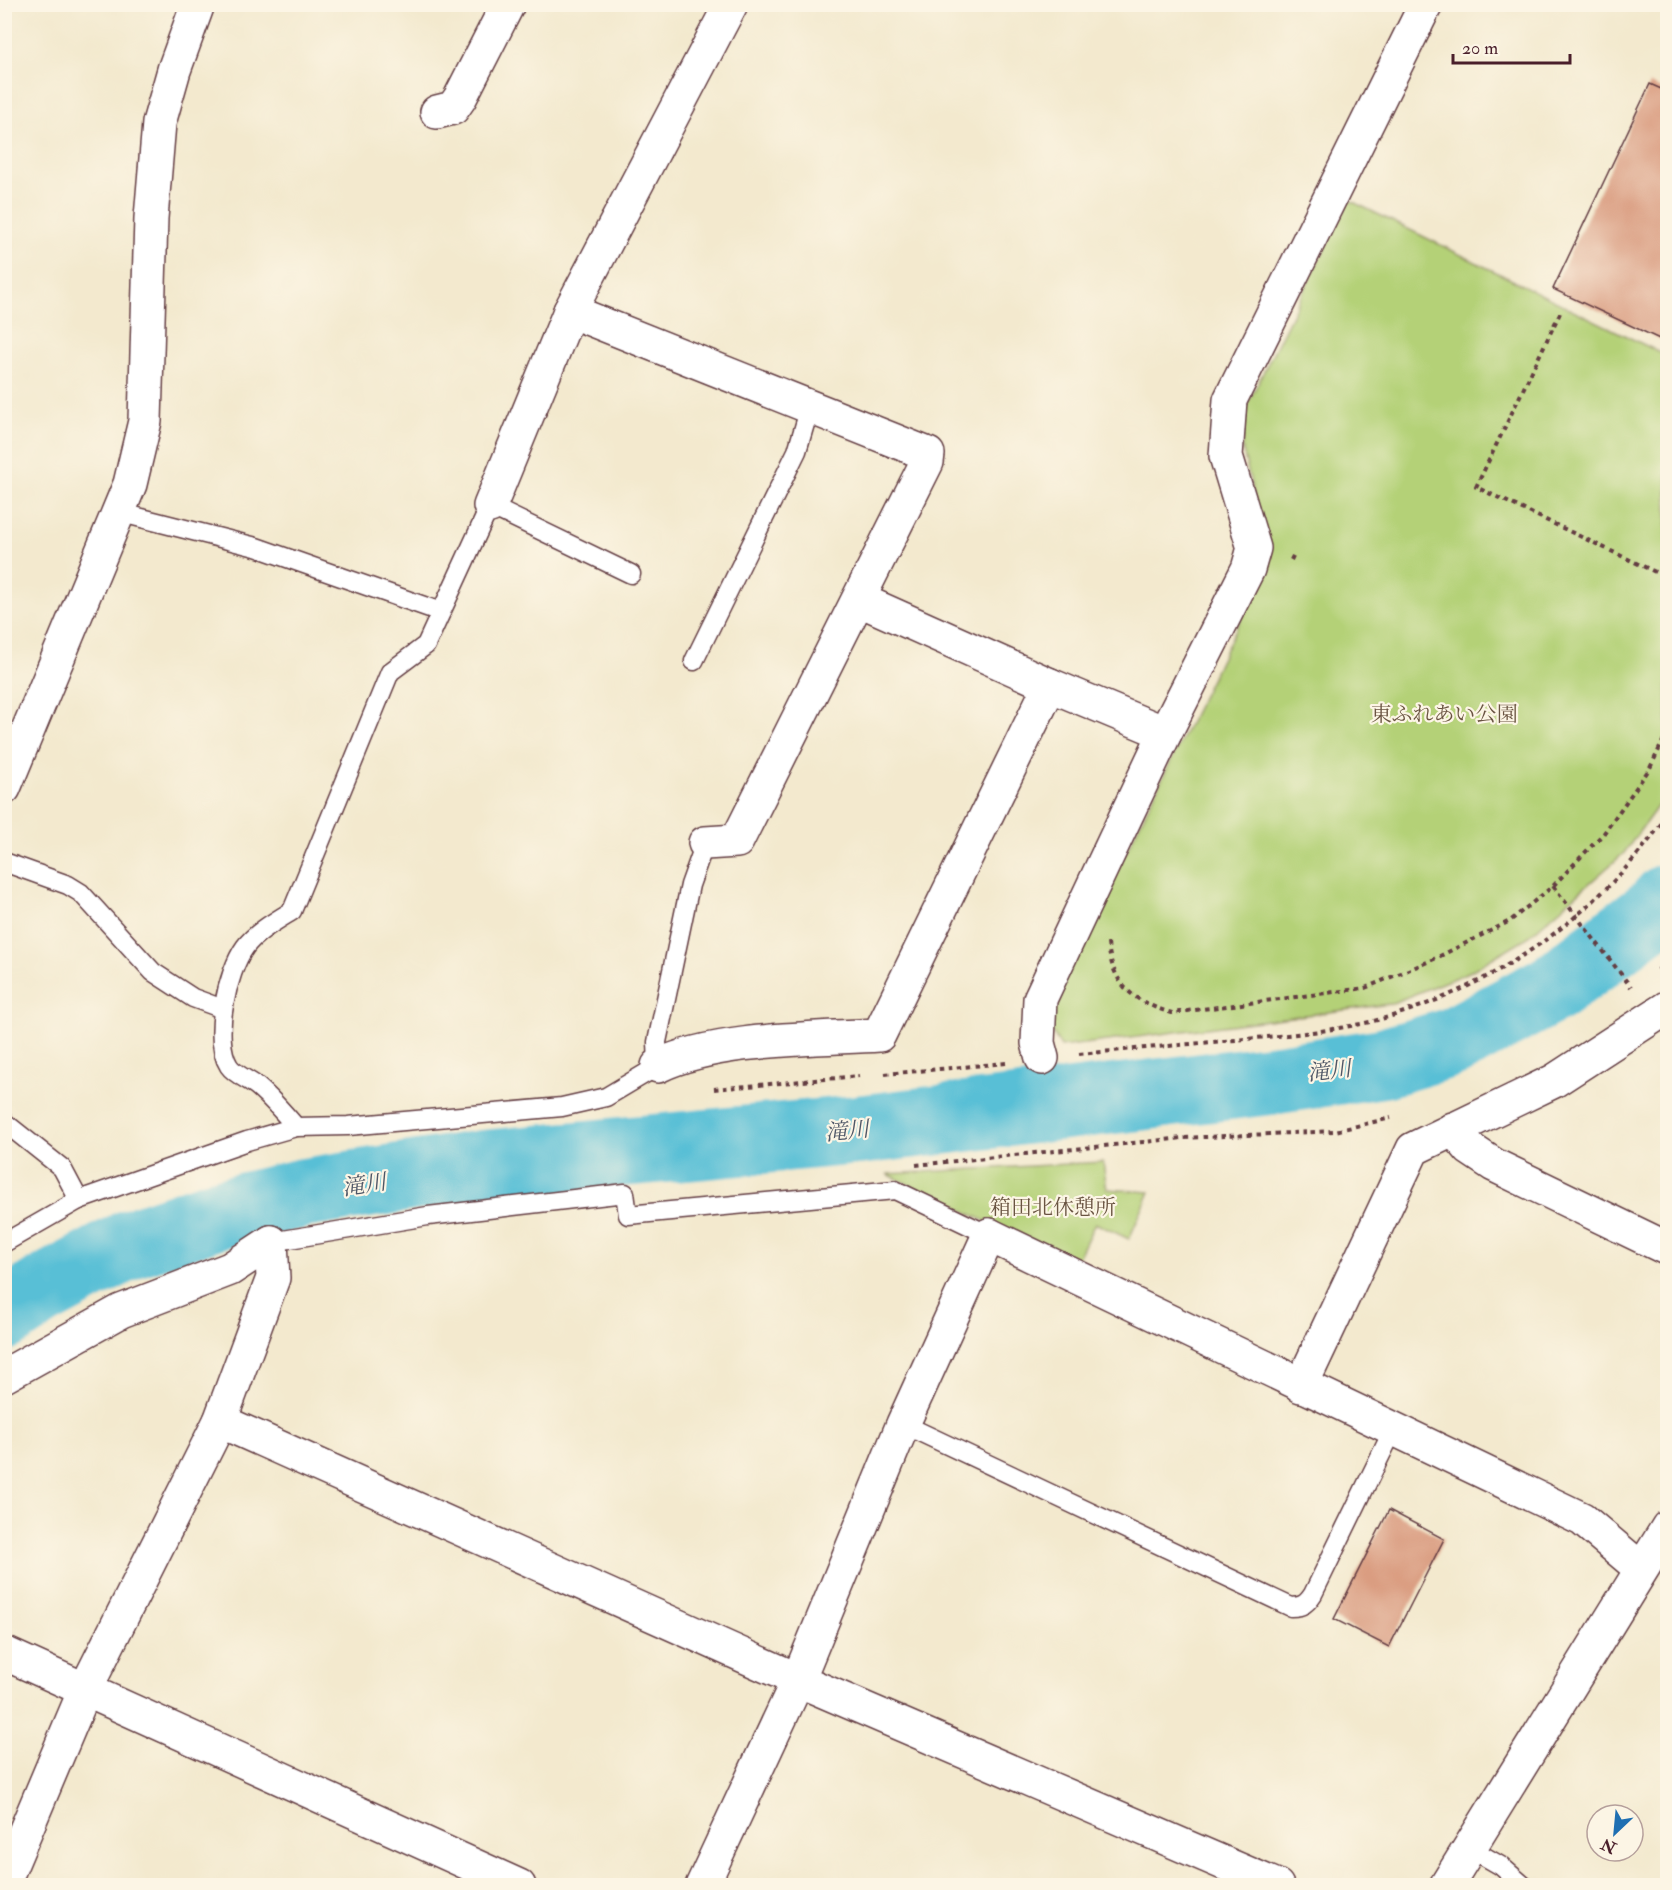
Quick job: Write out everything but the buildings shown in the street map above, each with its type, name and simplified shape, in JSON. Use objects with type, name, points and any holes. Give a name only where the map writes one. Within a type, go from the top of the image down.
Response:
[{"type":"street","points":[[4,788],[130,484],[145,421],[151,218],[159,123],[174,70],[198,4]]},
{"type":"street","points":[[437,112],[453,108],[460,98],[508,4]]},
{"type":"street","points":[[490,506],[570,311],[731,4]]},
{"type":"street","points":[[1041,1058],[1038,1043],[1040,999],[1165,733],[1248,569],[1254,548],[1226,456],[1230,400],[1426,4]]},
{"type":"street","points":[[570,311],[928,454],[927,462],[860,600],[737,841],[705,843]]},
{"type":"street","points":[[860,600],[1050,685],[1165,733]]},
{"type":"street","points":[[658,1066],[677,1057],[736,1046],[879,1035],[1050,685]]},
{"type":"street","points":[[1301,1386],[1413,1149],[1554,1081],[1668,1007]]},
{"type":"street","points":[[1453,1129],[1470,1149],[1494,1165],[1668,1250]]},
{"type":"street","points":[[702,1886],[798,1680],[903,1424],[989,1235],[1582,1519],[1640,1568]]},
{"type":"street","points":[[4,1376],[122,1311],[230,1269],[271,1242]]},
{"type":"street","points":[[4,1882],[85,1690],[220,1421],[273,1278],[271,1242]]},
{"type":"street","points":[[220,1421],[798,1680],[1277,1886]]},
{"type":"street","points":[[1446,1886],[1640,1568],[1668,1527]]},
{"type":"street","points":[[4,1653],[519,1886]]},
{"type":"lane","points":[[694,661],[797,452],[810,407]]},
{"type":"lane","points":[[297,1127],[256,1085],[230,1068],[221,1049],[223,1009],[235,965],[245,946],[267,927],[292,911],[390,672],[426,645],[490,506],[631,574]]},
{"type":"lane","points":[[118,512],[256,547],[441,612]]},
{"type":"lane","points":[[4,1243],[79,1200],[247,1141],[297,1127],[348,1126],[562,1107],[606,1097],[658,1066],[657,1042],[690,885],[705,843]]},
{"type":"lane","points":[[4,862],[68,885],[81,893],[153,972],[193,999],[223,1009]]},
{"type":"lane","points":[[4,1122],[62,1168],[79,1200]]},
{"type":"lane","points":[[271,1242],[428,1216],[625,1193],[628,1215],[895,1190],[989,1235]]},
{"type":"lane","points":[[903,1424],[1291,1607],[1300,1607],[1308,1602],[1313,1594],[1393,1430]]},
{"type":"lane","points":[[1468,1847],[1501,1866],[1524,1886]]},
{"type":"path","points":[[1560,313],[1476,487],[1668,578]]},
{"type":"path","points":[[1290,562],[1296,552]]},
{"type":"path","points":[[1108,941],[1110,960],[1122,984],[1143,1004],[1172,1013],[1365,988],[1432,960],[1510,921],[1553,886],[1604,833],[1650,768],[1668,731]]},
{"type":"path","points":[[873,1075],[1293,1034],[1407,1011],[1480,979],[1533,948],[1576,917],[1621,874],[1668,814]]},
{"type":"path","points":[[1553,886],[1635,992]]},
{"type":"path","points":[[1655,973],[1668,961]]},
{"type":"path","points":[[706,1090],[861,1076]]},
{"type":"path","points":[[910,1166],[1182,1138],[1335,1131],[1396,1116]]},
{"type":"green space","name":"東ふれあい公園","points":[[1349,200],[1667,356],[1667,793],[1624,853],[1528,937],[1469,972],[1390,1004],[1061,1047],[1050,1028],[1052,1002],[1262,576],[1255,500],[1242,447],[1247,405]]},
{"type":"green space","name":"箱田北休憩所","points":[[1103,1162],[1107,1189],[1150,1192],[1129,1239],[1095,1223],[1075,1264],[887,1174]]},
{"type":"waterway","name":"滝川","points":[[4,1316],[41,1292],[130,1244],[213,1215],[304,1193],[482,1165],[858,1130],[1278,1079],[1383,1063],[1453,1042],[1553,988],[1657,910],[1668,898]]}]
